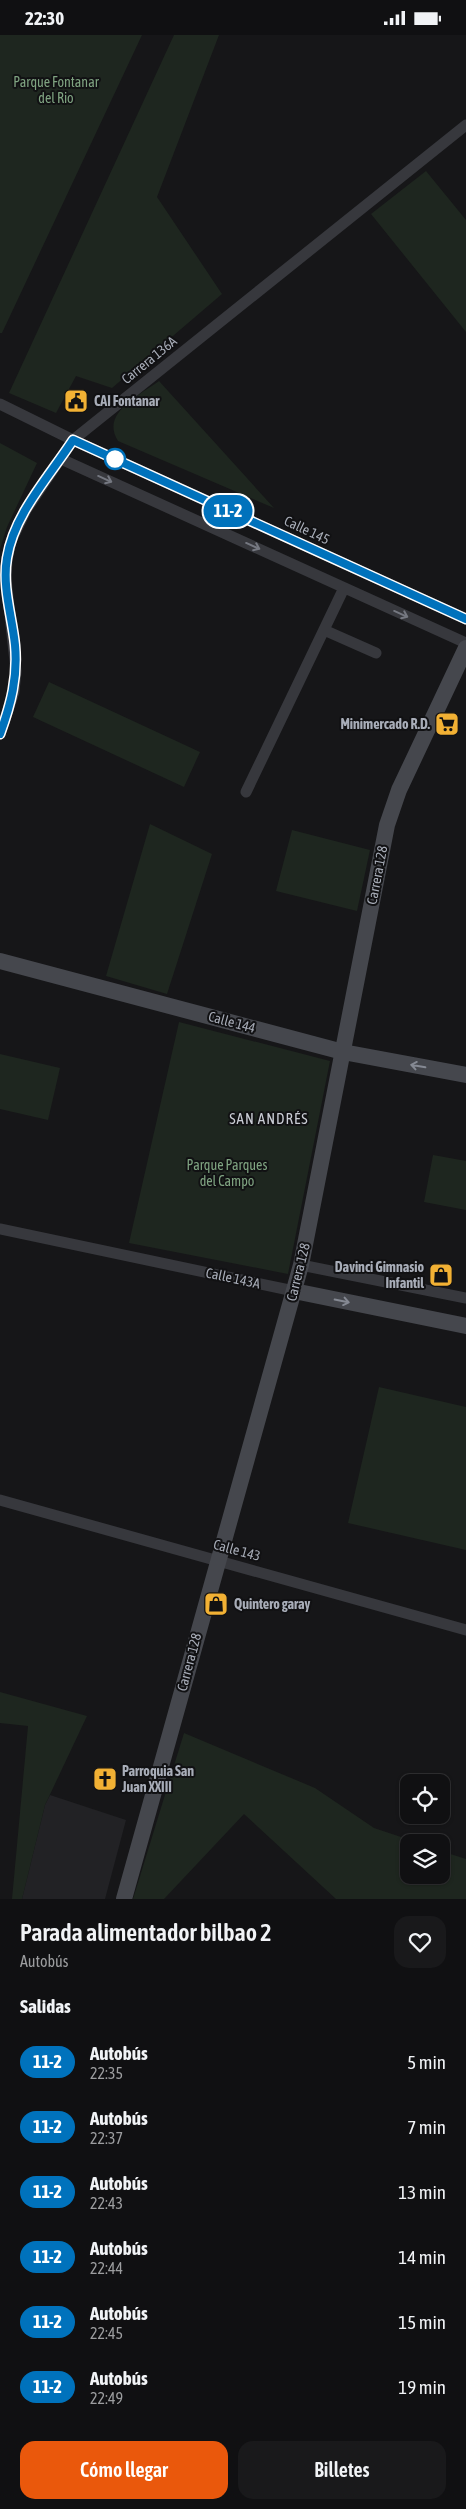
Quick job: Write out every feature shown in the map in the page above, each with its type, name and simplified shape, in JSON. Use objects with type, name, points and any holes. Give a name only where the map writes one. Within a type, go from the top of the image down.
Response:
[{"type":"street","name":"Carrera 136A","points":[[0,734],[14,692],[16,671],[6,579],[11,541],[26,510],[73,440],[466,125]]},
{"type":"street","name":"Calle 145","points":[[0,404],[73,440],[466,619]]},
{"type":"street","points":[[61,459],[466,643]]},
{"type":"street","points":[[246,792],[344,588]]},
{"type":"street","points":[[324,629],[376,653]]},
{"type":"street","name":"Carrera 128","points":[[124,1899],[217,1560],[301,1265],[393,805],[466,648]]},
{"type":"street","name":"Calle 144","points":[[0,961],[343,1052],[466,1075]]},
{"type":"street","name":"Calle 143A","points":[[0,1229],[466,1326]]},
{"type":"street","points":[[301,1265],[466,1298]]},
{"type":"street","name":"Calle 143","points":[[0,1500],[466,1630]]},
{"type":"shaded area","points":[[50,1795],[126,1820],[105,1899],[22,1899],[45,1805]]},
{"type":"green space","name":"Parque Fontanar del Rio","points":[[0,35],[142,35],[2,333],[0,333]]},
{"type":"green space","points":[[174,35],[219,35],[157,197],[222,294],[112,388],[76,376],[56,413],[9,393]]},
{"type":"green space","points":[[426,171],[466,220],[466,332],[371,214]]},
{"type":"green space","points":[[159,381],[274,508],[118,441],[114,431],[114,422],[118,413],[133,399]]},
{"type":"green space","points":[[0,443],[37,463],[7,527],[0,549]]},
{"type":"green space","points":[[49,682],[200,752],[184,787],[33,717]]},
{"type":"green space","points":[[150,824],[212,854],[167,994],[106,976]]},
{"type":"green space","points":[[292,830],[370,850],[357,911],[276,891]]},
{"type":"green space","name":"Parque Parques del Campo","points":[[179,1022],[330,1061],[288,1274],[129,1243]]},
{"type":"green space","points":[[0,1054],[60,1068],[48,1120],[0,1109]]},
{"type":"green space","points":[[433,1155],[466,1161],[466,1210],[424,1202]]},
{"type":"green space","points":[[379,1387],[466,1407],[466,1550],[348,1523]]},
{"type":"green space","points":[[0,1692],[87,1716],[45,1805],[22,1899],[12,1899],[28,1726],[0,1723]]},
{"type":"green space","points":[[184,1733],[315,1788],[374,1828],[400,1837],[400,1884],[450,1884],[450,1854],[466,1859],[466,1899],[336,1899],[244,1814],[164,1899],[133,1899]]},
{"type":"bus line","name":"11-2","points":[[0,734],[14,692],[16,671],[15,645],[6,579],[11,541],[26,510],[73,440],[466,619]]},
{"type":"place","name":"CAI Fontanar","points":[[76,401]]},
{"type":"place","name":"Minimercado R.D.","points":[[447,724]]},
{"type":"place","name":"Davinci Gimnasio Infantil","points":[[441,1275]]},
{"type":"place","name":"Quintero garay","points":[[216,1604]]},
{"type":"place","name":"Parroquia San Juan XXIII","points":[[105,1779]]},
{"type":"district","name":"SAN ANDRÉS","points":[[269,1118]]}]
